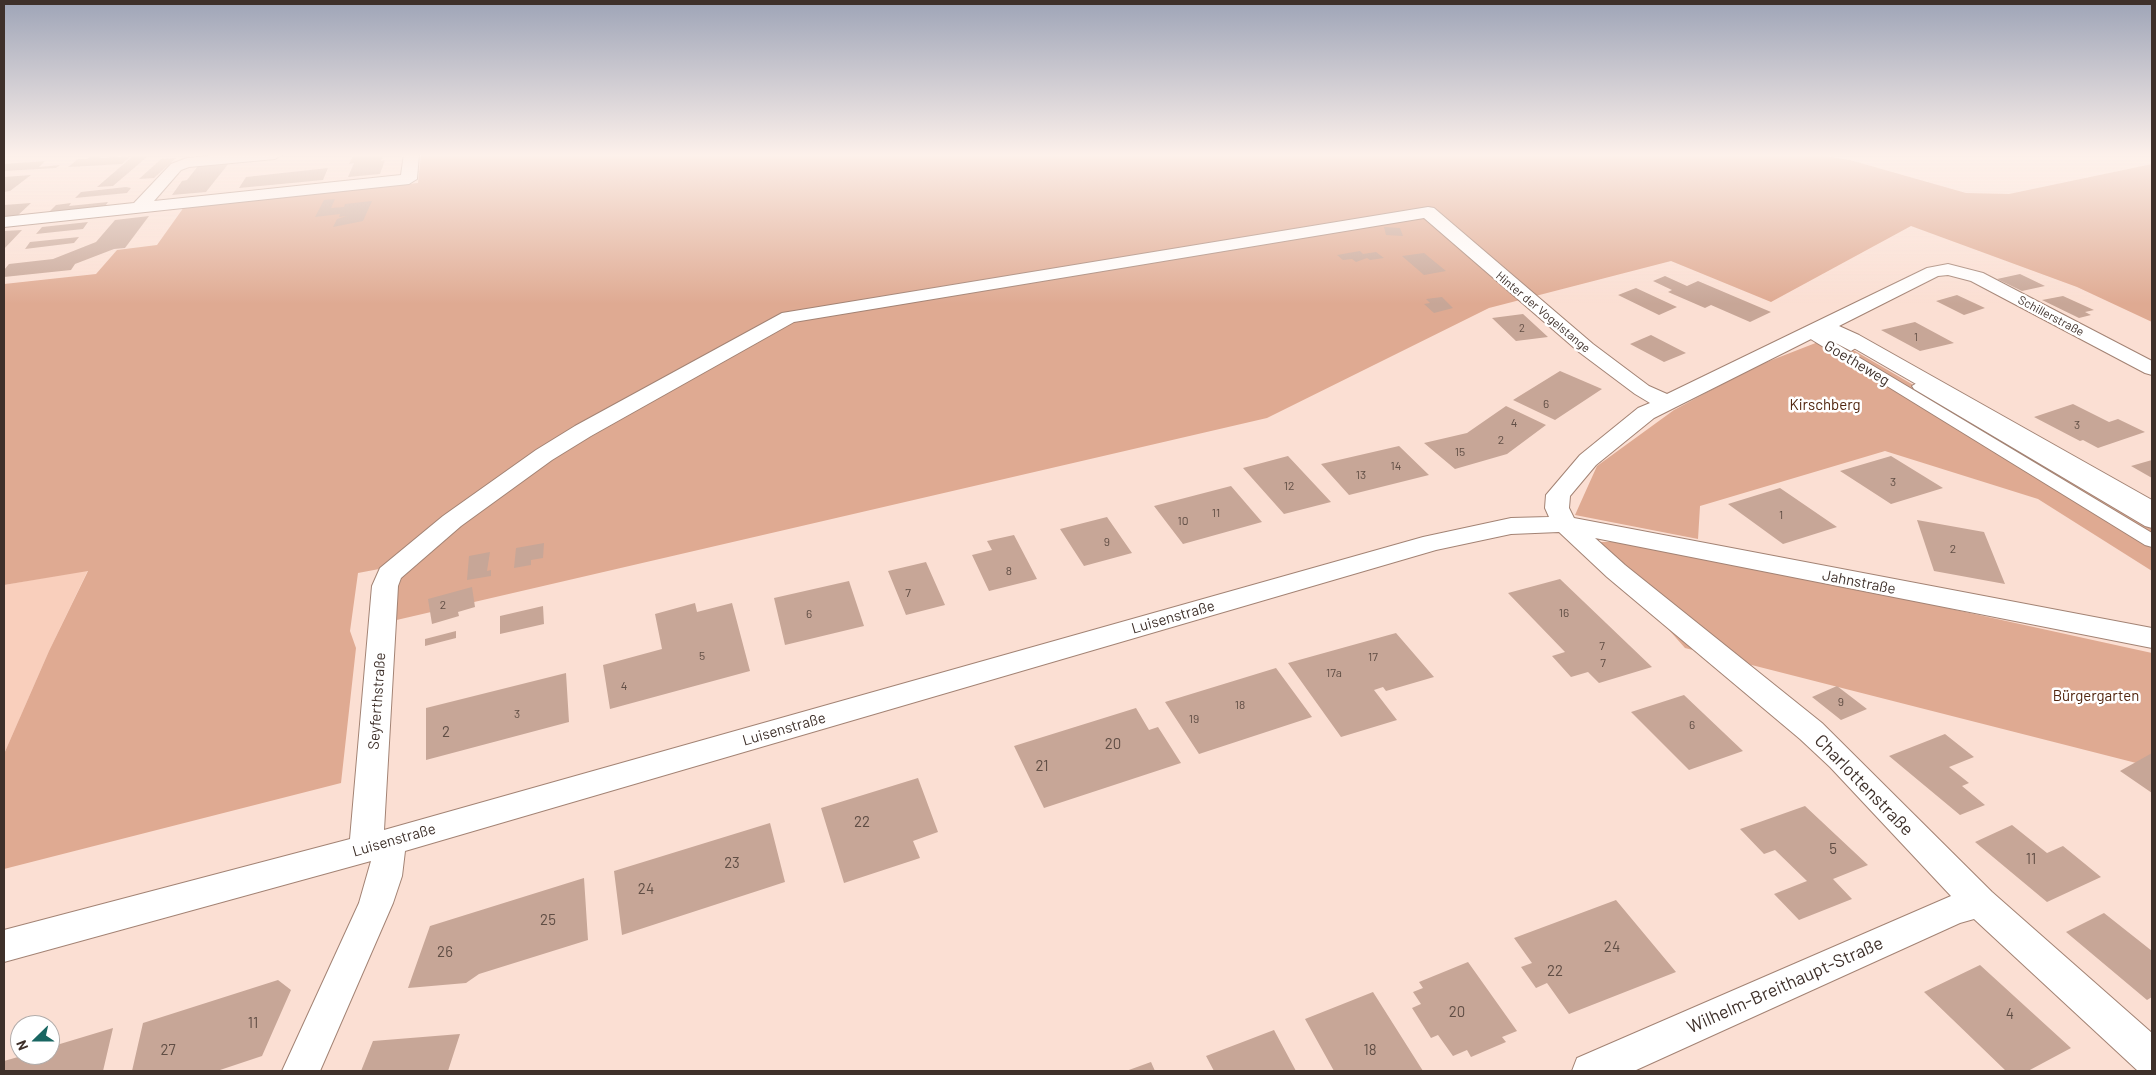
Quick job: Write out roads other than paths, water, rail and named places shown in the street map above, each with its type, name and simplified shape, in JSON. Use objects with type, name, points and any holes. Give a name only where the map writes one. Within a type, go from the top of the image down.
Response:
[{"type":"street","points":[[4,222],[167,204]]},
{"type":"street","name":"Hinter der Vogelstange","points":[[1428,212],[1586,348],[1642,390],[1666,402]]},
{"type":"street","name":"Seyferthstraße","points":[[301,1071],[376,903],[385,876],[378,845],[385,586],[389,574],[403,560],[452,521],[544,455],[583,431],[789,317],[1428,212]]},
{"type":"street","name":"Schillerstraße","points":[[1823,326],[1933,272],[1948,269],[1977,278],[2152,370]]},
{"type":"street","points":[[1565,524],[1557,508],[1558,495],[1588,460],[1612,439],[1646,413],[1666,402],[1823,326]]},
{"type":"street","name":"Goetheweg","points":[[1823,326],[1852,338],[2152,510]]},
{"type":"street","name":"Goetheweg","points":[[2152,522],[1832,335],[1816,338],[2152,540]]},
{"type":"street","name":"Jahnstraße","points":[[1565,524],[2152,638]]},
{"type":"street","name":"Luisenstraße","points":[[4,946],[378,845],[1432,543],[1511,526],[1565,524]]},
{"type":"street","name":"Charlottenstraße","points":[[1565,524],[1616,571],[1829,748],[1980,904],[2152,1058]]},
{"type":"street","name":"Wilhelm-Breithaupt-Straße","points":[[1591,1071],[1954,910],[1980,904]]},
{"type":"park label","name":"Kirschberg","points":[[1825,405]]},
{"type":"park label","name":"Bürgergarten","points":[[2096,696]]}]
